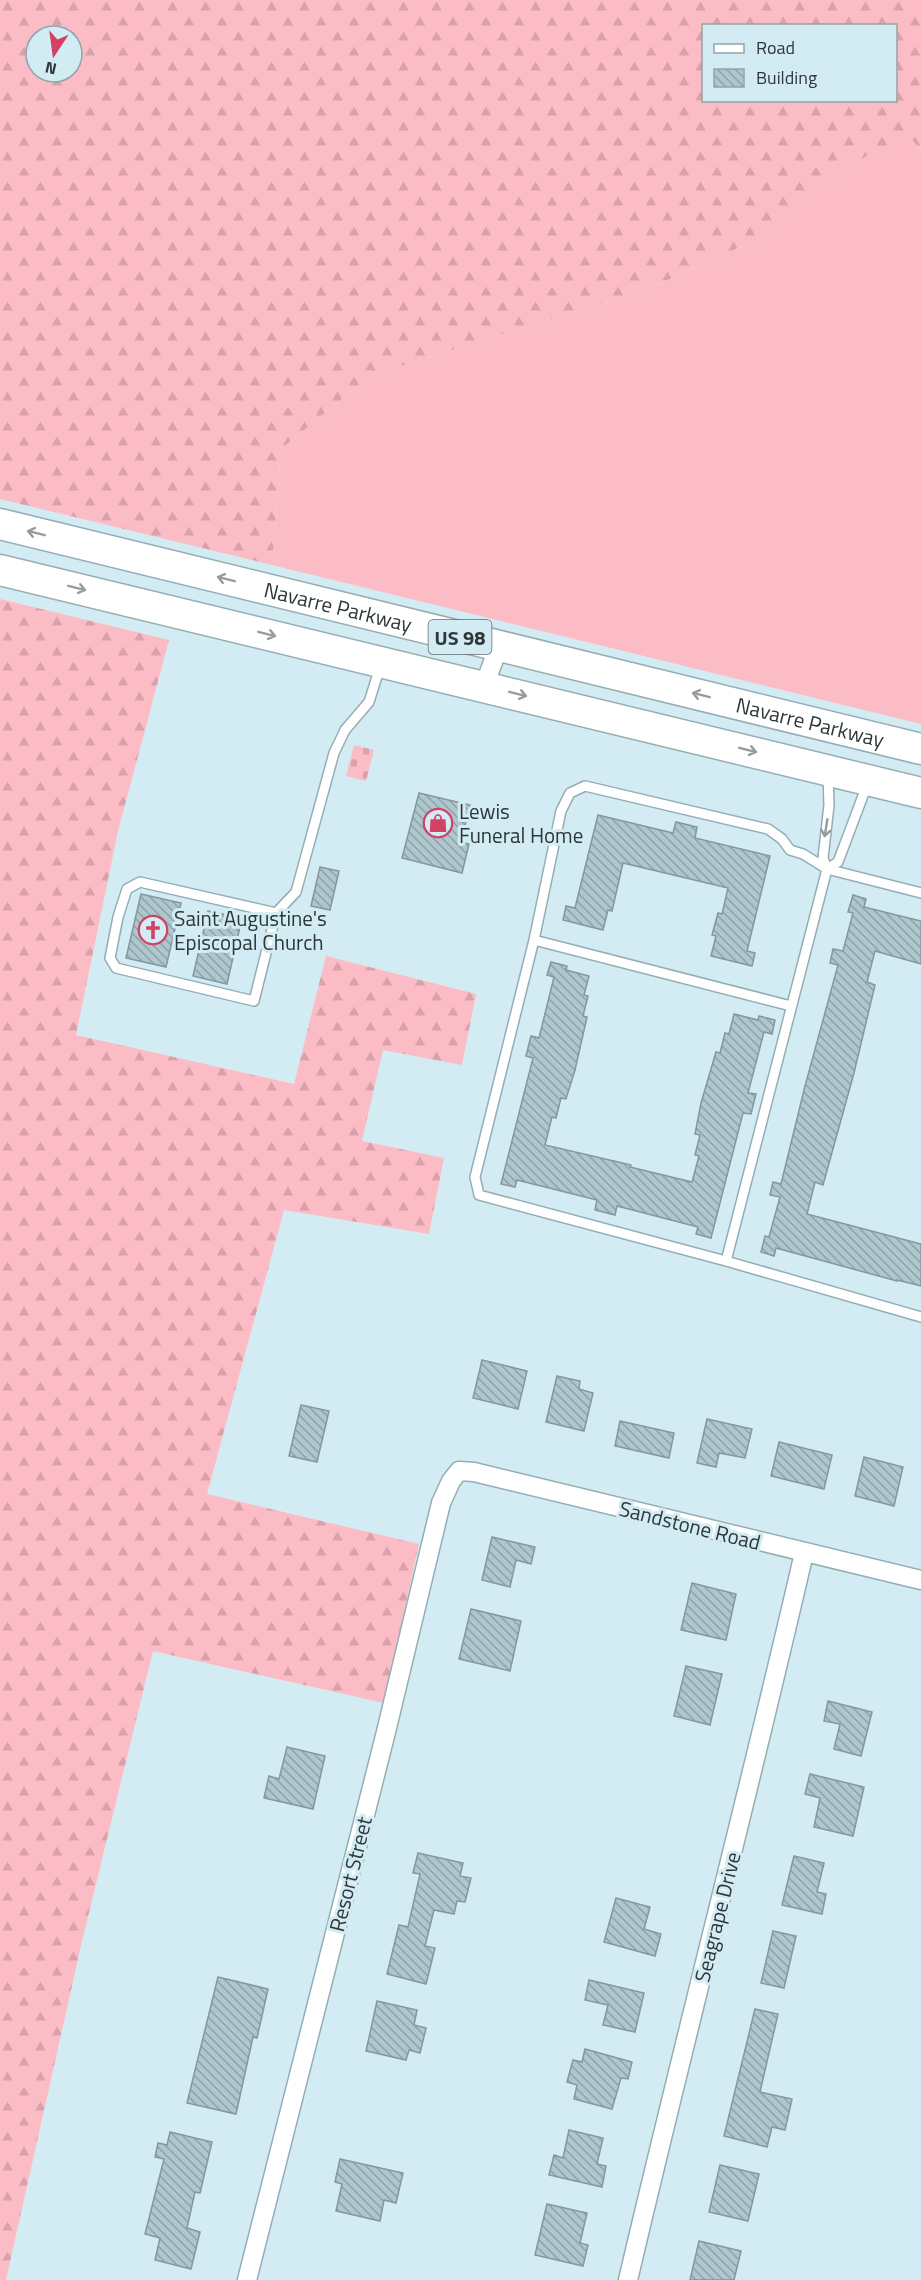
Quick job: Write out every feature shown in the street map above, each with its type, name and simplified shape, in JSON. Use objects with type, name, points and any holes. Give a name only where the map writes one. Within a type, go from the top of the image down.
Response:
[{"type":"highway","name":"Navarre Parkway","points":[[0,524],[921,749]]},
{"type":"highway","name":"Navarre Parkway","points":[[0,570],[921,793]]},
{"type":"street","points":[[484,686],[499,646]]},
{"type":"street","name":"Sandstone Road","points":[[459,1471],[474,1472],[921,1580]]},
{"type":"street","name":"Resort Street","points":[[247,2280],[383,1744],[441,1503],[451,1481],[459,1471]]},
{"type":"street","name":"Seagrape Drive","points":[[628,2280],[721,1904],[804,1553]]},
{"type":"lane","points":[[276,913],[140,882],[127,889],[118,917],[110,958],[116,968],[254,1001],[276,913],[296,892],[334,753],[345,730],[369,702],[381,662]]},
{"type":"lane","points":[[726,1261],[826,869],[823,858],[829,806],[827,770]]},
{"type":"lane","points":[[826,869],[838,862],[868,781]]},
{"type":"lane","points":[[921,892],[826,869],[803,854],[790,850],[782,839],[768,829],[585,786],[570,793],[561,811],[534,940],[475,1177],[479,1195],[726,1261],[921,1317]]},
{"type":"lane","points":[[534,940],[791,1006]]},
{"type":"green space","points":[[0,0],[921,0],[921,150],[907,134],[839,171],[758,239],[650,288],[371,375],[281,449],[272,565],[0,499]]},
{"type":"green space","points":[[907,133],[921,150],[921,724],[272,565],[281,449],[371,375],[650,288],[758,239],[839,171]]},
{"type":"green space","points":[[0,599],[169,640],[118,831],[76,1035],[294,1084],[326,956],[476,994],[462,1065],[383,1050],[362,1141],[444,1158],[429,1234],[284,1210],[207,1494],[419,1544],[384,1703],[153,1651],[82,1941],[6,2280],[0,2280]]},
{"type":"green space","points":[[354,745],[374,750],[366,781],[346,776]]},
{"type":"building","name":"Lewis Funeral Home","points":[[419,793],[470,805],[461,842],[469,844],[462,873],[402,858]]},
{"type":"building","points":[[598,815],[673,833],[676,822],[697,827],[695,838],[770,856],[747,951],[755,953],[752,966],[711,956],[716,936],[712,935],[718,913],[722,914],[728,888],[623,863],[612,911],[608,910],[603,930],[563,920],[566,906],[575,908]]},
{"type":"building","points":[[320,867],[339,871],[330,910],[311,906]]},
{"type":"building","name":"Saint Augustine's Episcopal Church","points":[[141,894],[181,903],[166,967],[126,958]]},
{"type":"building","points":[[853,895],[866,899],[864,907],[921,921],[921,964],[875,951],[867,982],[875,985],[854,1073],[823,1185],[815,1182],[807,1214],[921,1244],[921,1286],[776,1248],[774,1256],[761,1252],[765,1236],[769,1237],[780,1197],[770,1195],[773,1182],[781,1184],[838,965],[830,963],[833,949],[843,951],[853,913],[848,912]]},
{"type":"building","name":"Saint Augustine's Episcopal Church","points":[[208,911],[242,918],[227,984],[193,976]]},
{"type":"building","points":[[551,962],[567,966],[566,970],[589,976],[584,995],[588,996],[583,1016],[587,1017],[575,1070],[566,1099],[561,1098],[556,1118],[552,1117],[545,1145],[692,1182],[699,1156],[695,1155],[700,1135],[695,1134],[701,1103],[716,1052],[720,1053],[725,1033],[729,1034],[734,1014],[758,1020],[759,1016],[775,1020],[772,1034],[764,1032],[748,1093],[756,1094],[751,1114],[743,1113],[711,1238],[696,1234],[698,1227],[617,1206],[615,1215],[595,1210],[597,1200],[517,1180],[515,1187],[501,1184],[533,1058],[526,1056],[531,1036],[539,1038],[554,977],[547,975]]},
{"type":"building","points":[[482,1360],[527,1371],[518,1409],[473,1398]]},
{"type":"building","points":[[557,1376],[580,1381],[579,1389],[593,1393],[584,1431],[546,1422]]},
{"type":"building","points":[[301,1405],[329,1411],[317,1462],[289,1456]]},
{"type":"building","points":[[707,1419],[752,1429],[745,1458],[719,1453],[716,1467],[697,1463]]},
{"type":"building","points":[[620,1421],[674,1433],[669,1458],[615,1446]]},
{"type":"building","points":[[779,1442],[832,1455],[824,1489],[771,1476]]},
{"type":"building","points":[[864,1457],[903,1467],[894,1506],[855,1496]]},
{"type":"building","points":[[492,1537],[535,1547],[531,1564],[516,1560],[510,1587],[482,1580]]},
{"type":"building","points":[[692,1583],[736,1594],[726,1640],[681,1630]]},
{"type":"building","points":[[471,1609],[521,1621],[510,1671],[459,1659]]},
{"type":"building","points":[[686,1666],[722,1674],[710,1725],[674,1716]]},
{"type":"building","points":[[828,1701],[872,1712],[861,1756],[834,1749],[840,1724],[824,1721]]},
{"type":"building","points":[[287,1747],[325,1756],[313,1809],[264,1798],[269,1776],[279,1779]]},
{"type":"building","points":[[810,1774],[864,1787],[853,1836],[814,1827],[820,1798],[805,1794]]},
{"type":"building","points":[[418,1853],[463,1863],[460,1876],[471,1878],[465,1902],[457,1901],[454,1914],[434,1910],[425,1946],[435,1948],[426,1984],[387,1974],[399,1925],[408,1927],[420,1874],[413,1873]]},
{"type":"building","points":[[794,1856],[824,1863],[817,1892],[826,1894],[822,1914],[782,1905]]},
{"type":"building","points":[[616,1898],[650,1907],[644,1929],[661,1934],[655,1956],[604,1942]]},
{"type":"building","points":[[773,1931],[796,1936],[784,1988],[761,1983]]},
{"type":"building","points":[[218,1977],[268,1989],[257,2038],[253,2037],[236,2114],[187,2103]]},
{"type":"building","points":[[589,1980],[644,1993],[635,2032],[603,2025],[608,2005],[585,2000]]},
{"type":"building","points":[[377,2001],[417,2010],[414,2025],[426,2028],[420,2053],[409,2050],[406,2060],[366,2051]]},
{"type":"building","points":[[755,2009],[778,2014],[760,2092],[792,2099],[785,2130],[772,2127],[767,2147],[724,2136]]},
{"type":"building","points":[[585,2049],[632,2062],[628,2079],[621,2078],[612,2109],[574,2099],[577,2085],[567,2082],[573,2060],[582,2062]]},
{"type":"building","points":[[569,2130],[603,2138],[597,2164],[606,2166],[602,2187],[549,2175],[554,2155],[563,2158]]},
{"type":"building","points":[[170,2132],[212,2142],[200,2193],[195,2192],[187,2228],[200,2232],[191,2269],[155,2260],[160,2238],[145,2234],[164,2159],[155,2157],[158,2143],[167,2145]]},
{"type":"building","points":[[340,2159],[403,2173],[396,2203],[384,2200],[380,2221],[336,2211],[342,2184],[335,2182]]},
{"type":"building","points":[[720,2165],[759,2174],[748,2221],[709,2212]]},
{"type":"building","points":[[547,2204],[587,2213],[580,2243],[588,2245],[583,2266],[535,2255]]},
{"type":"building","points":[[699,2241],[741,2251],[734,2280],[690,2280]]},
{"type":"place","name":"Lewis Funeral Home","points":[[438,823]]},
{"type":"place","name":"Saint Augustine's Episcopal Church","points":[[153,930]]}]
